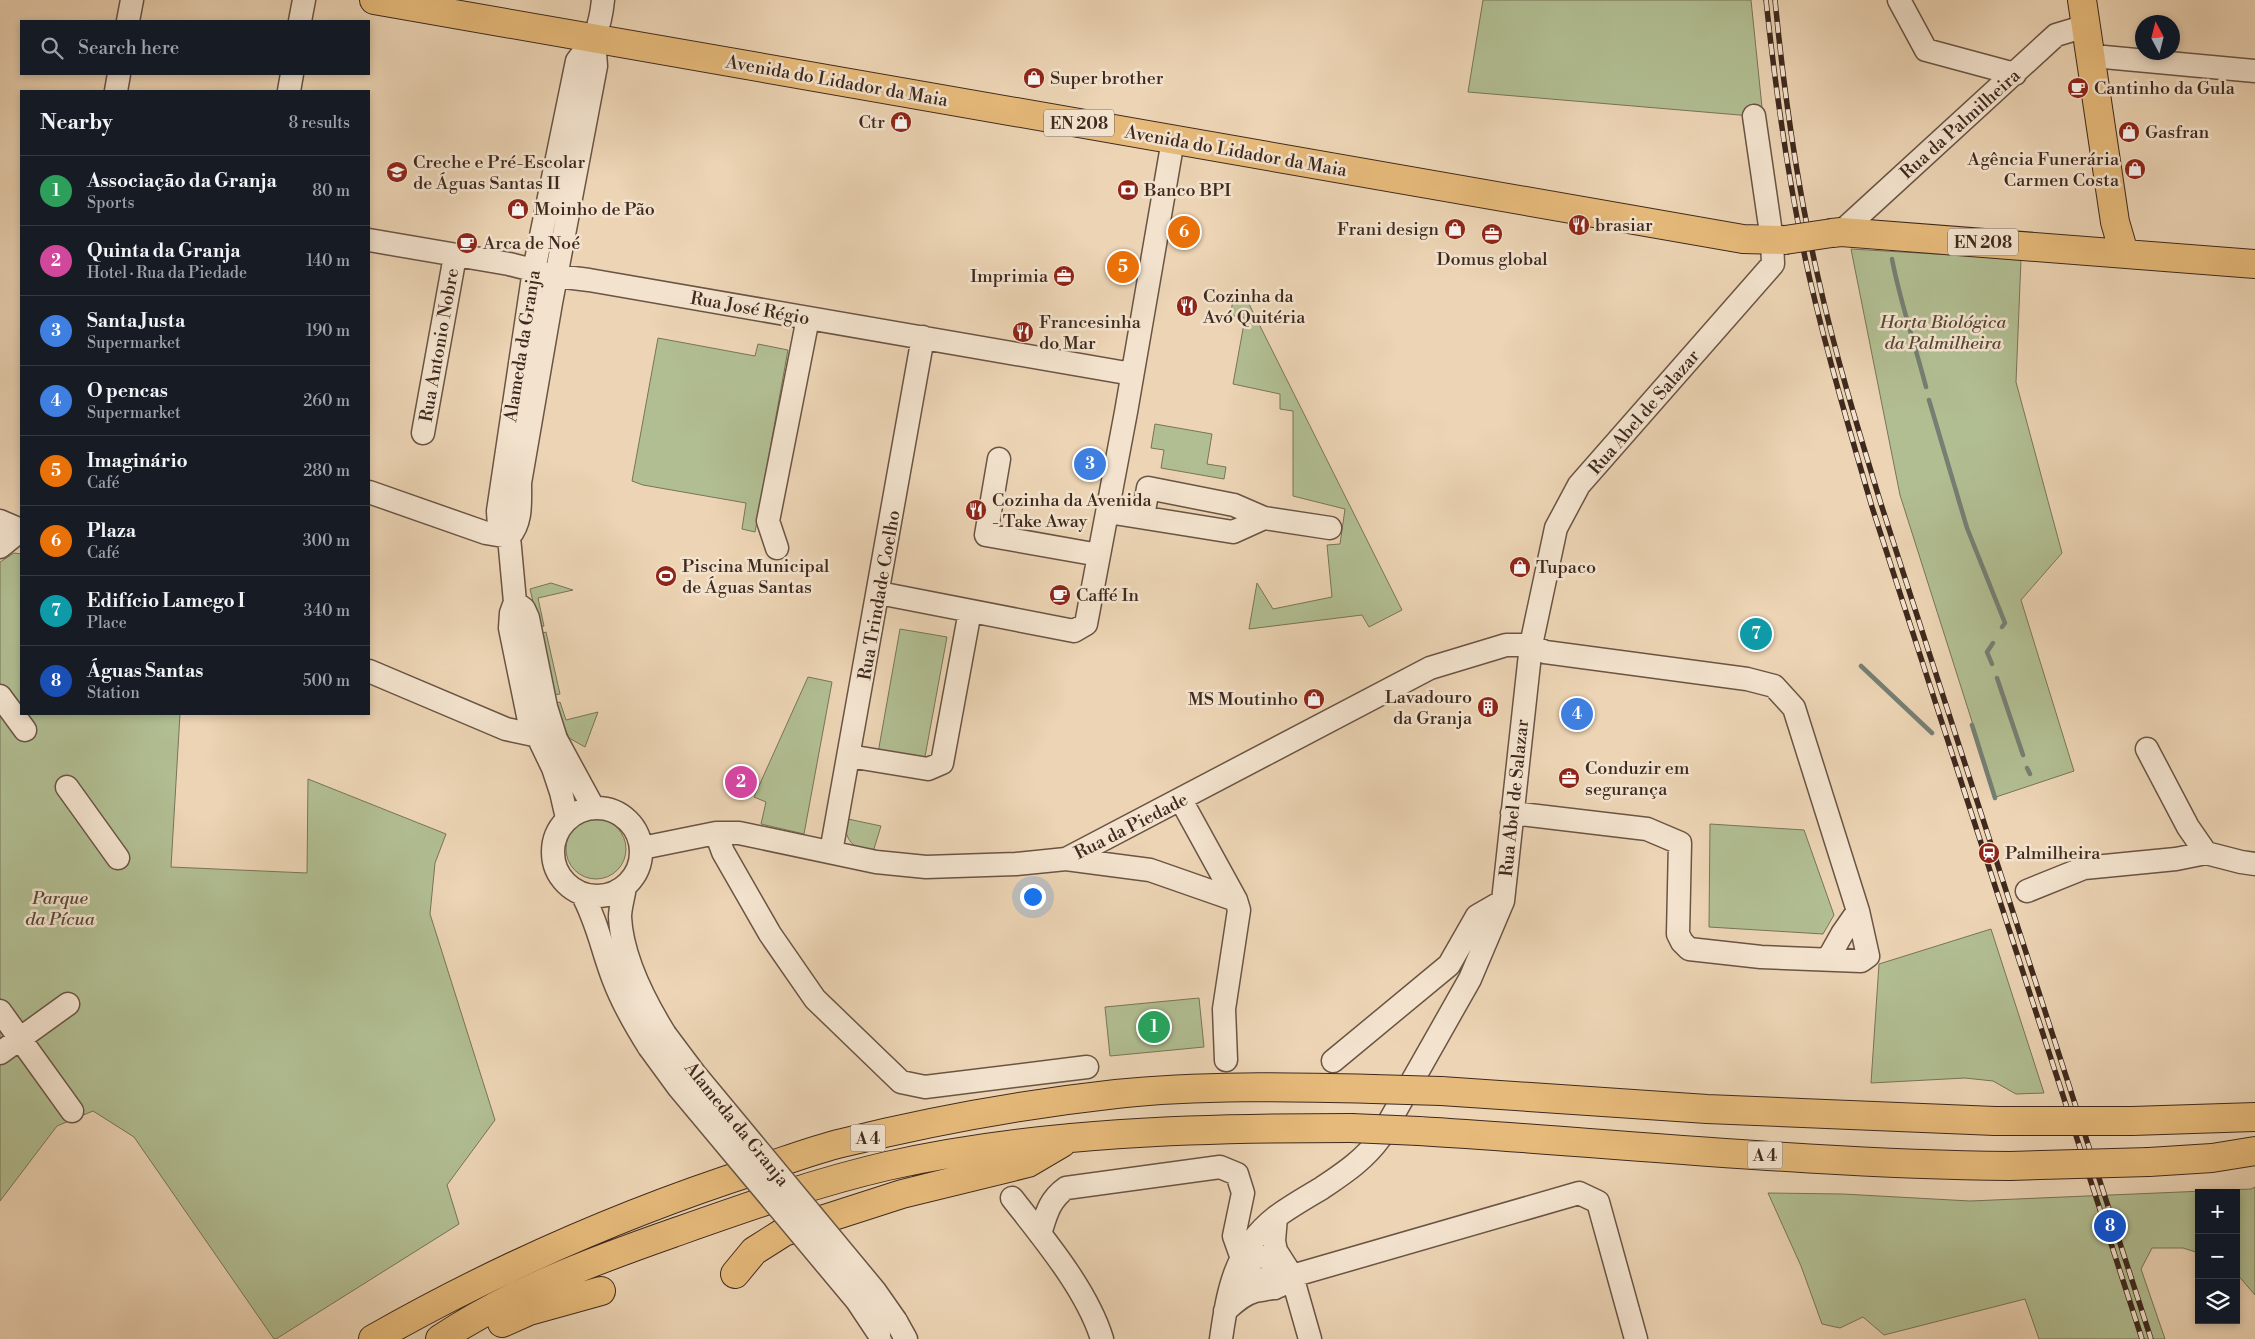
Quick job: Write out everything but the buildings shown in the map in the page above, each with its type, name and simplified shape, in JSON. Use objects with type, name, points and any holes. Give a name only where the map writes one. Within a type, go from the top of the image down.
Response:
[{"type":"main road","name":"Avenida do Lidador da Maia","points":[[374,0],[1743,239],[1779,240],[1837,233]]},
{"type":"main road","points":[[2096,0],[2131,222],[2124,254]]},
{"type":"main road","points":[[2084,13],[2115,222],[2124,254]]},
{"type":"main road","name":"EN 208","points":[[1837,233],[2255,264]]},
{"type":"main road","name":"A 4","points":[[373,1339],[467,1289],[572,1238],[679,1195],[841,1143],[995,1111],[1117,1094],[1239,1086],[1441,1091],[1707,1109],[1994,1121],[2132,1121],[2255,1117]]},
{"type":"main road","points":[[2180,1119],[2231,1102],[2255,1098]]},
{"type":"main road","name":"A 4","points":[[440,1339],[466,1322],[501,1304],[603,1258],[817,1184],[926,1158],[1072,1137],[1244,1128],[1350,1128],[1566,1140],[1704,1152],[2010,1166],[2149,1162],[2212,1158],[2255,1151]]},
{"type":"main road","points":[[735,1274],[754,1251],[784,1232],[902,1194],[1028,1163],[1072,1137]]},
{"type":"main road","points":[[2212,1158],[2255,1164]]},
{"type":"main road","points":[[464,1339],[529,1311],[600,1291]]},
{"type":"street","points":[[128,20],[132,0]]},
{"type":"street","points":[[300,20],[304,0]]},
{"type":"street","points":[[594,39],[601,18],[603,0]]},
{"type":"street","points":[[1899,0],[1926,50],[2015,74]]},
{"type":"street","name":"Rua da Palmilheira","points":[[1837,233],[2056,35],[2084,13]]},
{"type":"street","name":"Alameda da Granja","points":[[593,807],[546,737],[528,716],[510,628],[511,613],[515,602],[509,537],[499,526],[498,511],[534,270],[577,61],[594,39]]},
{"type":"street","name":"Alameda da Granja","points":[[509,537],[516,528],[520,514],[520,483],[596,66],[594,39]]},
{"type":"street","points":[[2104,57],[2255,71]]},
{"type":"street","points":[[116,90],[119,75]]},
{"type":"street","points":[[289,90],[292,75]]},
{"type":"street","name":"Rua Abel de Salazar","points":[[1221,1339],[1233,1277],[1242,1255],[1256,1236],[1276,1217],[1357,1164],[1380,1138],[1470,980],[1503,900],[1531,645],[1556,528],[1579,485],[1773,264],[1779,240],[1754,116]]},
{"type":"street","points":[[879,593],[1074,631],[1086,624],[1108,512],[1173,140]]},
{"type":"street","name":"Rua José Régio","points":[[370,240],[534,270],[557,276],[590,280],[1132,374]]},
{"type":"street","name":"Rua Antonio Nobre","points":[[423,433],[455,256]]},
{"type":"street","points":[[777,548],[768,521],[808,318]]},
{"type":"street","name":"Rua Trindade Coelho","points":[[831,852],[924,337]]},
{"type":"street","points":[[1000,459],[986,535],[1099,555]]},
{"type":"street","points":[[1143,517],[1148,488],[1234,505],[1264,518],[1330,528]]},
{"type":"street","points":[[370,492],[486,533],[509,537]]},
{"type":"street","points":[[1108,512],[1233,532],[1264,518]]},
{"type":"street","points":[[0,521],[20,530]]},
{"type":"street","points":[[0,547],[20,531]]},
{"type":"street","points":[[849,756],[928,769],[942,763],[970,611]]},
{"type":"street","name":"Rua da Piedade","points":[[642,848],[716,833],[739,833],[876,862],[926,867],[1016,864],[1066,859],[1430,668],[1506,645],[1531,645],[1545,652],[1747,679],[1774,686],[1794,708],[1858,911],[1868,956],[1861,961],[1828,959]]},
{"type":"street","points":[[370,671],[506,729],[546,737]]},
{"type":"street","points":[[0,696],[25,730]]},
{"type":"street","name":"Alameda da Granja","points":[[546,737],[567,818],[558,831],[553,845],[553,860],[558,874],[568,886],[582,894],[592,913],[613,979],[625,1006],[657,1040]]},
{"type":"street","points":[[2147,749],[2188,827],[2206,853]]},
{"type":"street","points":[[67,787],[118,858]]},
{"type":"street","points":[[1181,800],[1236,900],[1239,910],[1224,1009],[1226,1060]]},
{"type":"street","points":[[567,818],[579,811],[593,807],[607,808],[620,813],[631,822],[639,834],[642,848]]},
{"type":"street","points":[[1512,813],[1647,828],[1680,842],[1678,934],[1682,942],[1689,949],[1761,957],[1828,959],[1858,911]]},
{"type":"street","points":[[716,833],[723,852],[770,934],[815,999],[901,1082],[925,1087],[1087,1067]]},
{"type":"street","name":"Alameda da Granja","points":[[642,848],[641,863],[635,876],[625,886],[620,916],[624,943],[657,1040],[679,1088],[857,1301],[891,1333]]},
{"type":"street","points":[[2027,891],[2084,868],[2176,859],[2206,853],[2255,864]]},
{"type":"street","points":[[1066,859],[1150,870],[1236,900]]},
{"type":"street","points":[[582,894],[597,896],[612,894],[625,886]]},
{"type":"street","points":[[1333,1061],[1449,965],[1477,916],[1503,900]]},
{"type":"street","points":[[0,1053],[68,1004]]},
{"type":"street","points":[[0,1011],[72,1111]]},
{"type":"street","points":[[1040,1234],[1056,1195],[1066,1188],[1220,1167],[1237,1174],[1243,1193],[1234,1236],[1248,1274],[1283,1282]]},
{"type":"street","points":[[1225,1312],[1244,1296],[1255,1291],[1579,1193],[1598,1202],[1636,1339]]},
{"type":"street","points":[[1012,1198],[1040,1234],[1080,1292],[1097,1322],[1102,1339]]},
{"type":"street","points":[[1276,1217],[1274,1241],[1283,1282],[1310,1339]]},
{"type":"green space","points":[[1483,0],[1751,0],[1763,117],[1468,92]]},
{"type":"green space","name":"Horta Biológica da Palmilheira","points":[[1851,249],[2021,259],[2016,382],[2062,553],[2021,600],[2074,771],[1996,797],[1900,495]]},
{"type":"green space","points":[[1235,292],[1244,294],[1402,610],[1369,627],[1362,615],[1249,629],[1257,583],[1273,609],[1332,597],[1327,545],[1340,544],[1345,509],[1293,496],[1293,411],[1280,409],[1280,394],[1233,384],[1245,318],[1230,315]]},
{"type":"green space","points":[[658,338],[755,356],[758,344],[788,350],[755,532],[742,529],[746,503],[643,485],[632,481]]},
{"type":"green space","points":[[1155,424],[1212,434],[1207,464],[1226,467],[1224,479],[1161,468],[1164,450],[1151,448]]},
{"type":"green space","name":"Parque da Pícua","points":[[14,553],[20,554],[20,715],[180,715],[171,867],[307,873],[308,779],[446,834],[435,863],[430,914],[495,1120],[447,1185],[459,1224],[276,1339],[274,1339],[134,1137],[93,1111],[57,1126],[0,1201],[0,562]]},
{"type":"green space","points":[[551,583],[573,590],[538,598],[544,626],[539,627],[530,589]]},
{"type":"green space","points":[[900,629],[947,637],[924,762],[878,753]]},
{"type":"green space","points":[[546,632],[560,694],[552,695],[540,634]]},
{"type":"green space","points":[[808,677],[832,682],[804,834],[761,824],[766,802],[754,797]]},
{"type":"green space","points":[[560,702],[566,720],[598,712],[585,747],[569,738],[554,704]]},
{"type":"green space","points":[[590,819],[602,819],[613,824],[621,832],[626,843],[624,861],[613,874],[602,879],[590,879],[579,874],[571,866],[566,855],[566,843],[571,832],[579,824]]},
{"type":"green space","points":[[848,819],[881,826],[873,852],[859,848],[851,842],[846,831]]},
{"type":"green space","points":[[1710,824],[1804,830],[1834,915],[1823,934],[1709,927]]},
{"type":"green space","points":[[1991,929],[2044,1093],[2016,1094],[1993,1081],[1965,1078],[1871,1083],[1879,964]]},
{"type":"green space","points":[[1199,998],[1204,1047],[1110,1056],[1105,1007]]},
{"type":"green space","points":[[2255,1187],[2255,1295],[2240,1278],[2240,1189]]},
{"type":"green space","points":[[2195,1191],[2195,1252],[2183,1248],[2152,1248],[2141,1269],[2165,1339],[2039,1339],[2025,1299],[1884,1335],[1863,1317],[1840,1328],[1822,1324],[1801,1266],[1768,1193],[1843,1194],[1970,1201]]},
{"type":"waterway","points":[[1892,259],[1903,307],[1926,387]]},
{"type":"waterway","points":[[1929,400],[1967,528],[2005,623],[2002,627]]},
{"type":"waterway","points":[[1992,664],[1987,652],[1993,643]]},
{"type":"waterway","points":[[1861,666],[1932,733]]},
{"type":"waterway","points":[[1997,678],[2023,755]]},
{"type":"waterway","points":[[1972,725],[1995,798]]},
{"type":"waterway","points":[[2027,768],[2030,774]]},
{"type":"railway","points":[[1766,0],[1789,176],[1810,280],[1840,394],[1872,507],[2142,1339]]},
{"type":"railway","points":[[1775,0],[1787,105],[1810,243],[1847,391],[1881,504],[2151,1339]]},
{"type":"place","name":"Super brother","points":[[1034,78]]},
{"type":"place","name":"Cantinho da Gula","points":[[2078,88]]},
{"type":"place","name":"Ctr","points":[[901,122]]},
{"type":"place","name":"Gasfran","points":[[2129,132]]},
{"type":"place","name":"Agência Funerária Carmen Costa","points":[[2135,169]]},
{"type":"place","name":"Creche e Pré-Escolar de Águas Santas II","points":[[397,172]]},
{"type":"place","name":"Banco BPI","points":[[1128,190]]},
{"type":"place","name":"Moinho de Pão","points":[[518,209]]},
{"type":"place","name":"brasiar","points":[[1579,225]]},
{"type":"place","name":"Frani design","points":[[1455,229]]},
{"type":"place","name":"Plaza","points":[[1184,232]]},
{"type":"place","name":"Domus global","points":[[1492,234]]},
{"type":"place","name":"Arca de Noé","points":[[467,243]]},
{"type":"place","name":"Imaginário","points":[[1123,267]]},
{"type":"place","name":"Imprimia","points":[[1064,276]]},
{"type":"place","name":"Cozinha da Avó Quitéria","points":[[1187,306]]},
{"type":"place","name":"Francesinha do Mar","points":[[1023,332]]},
{"type":"place","name":"Santa Justa","points":[[1090,464]]},
{"type":"place","name":"Cozinha da Avenida - Take Away","points":[[976,510]]},
{"type":"place","name":"Tupaco","points":[[1520,567]]},
{"type":"place","name":"Piscina Municipal de Águas Santas","points":[[666,576]]},
{"type":"place","name":"Caffé In","points":[[1060,595]]},
{"type":"place","name":"Edifício Lamego I","points":[[1756,634]]},
{"type":"place","name":"MS Moutinho","points":[[1314,699]]},
{"type":"place","name":"Lavadouro da Granja","points":[[1488,707]]},
{"type":"place","name":"O pencas","points":[[1577,714]]},
{"type":"place","name":"Conduzir em segurança","points":[[1569,778]]},
{"type":"place","name":"Quinta da Granja","points":[[741,782]]},
{"type":"place","name":"Palmilheira","points":[[1989,853]]},
{"type":"place","name":"Associação da Granja","points":[[1154,1027]]},
{"type":"place","name":"Águas Santas","points":[[2110,1226]]}]
